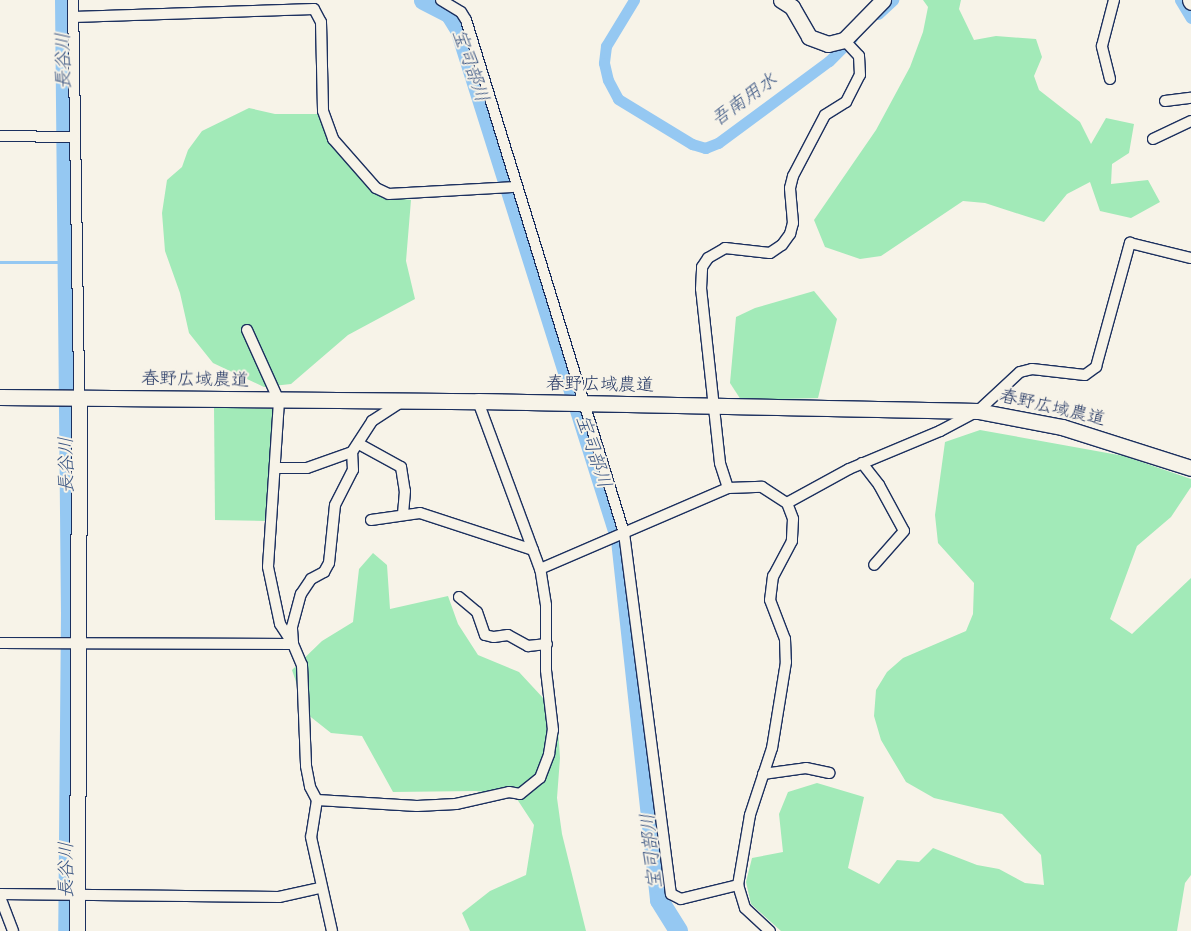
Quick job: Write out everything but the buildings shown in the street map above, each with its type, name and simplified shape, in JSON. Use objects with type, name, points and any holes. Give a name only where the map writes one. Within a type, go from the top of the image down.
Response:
[{"type":"street","points":[[72,0],[79,399],[72,644],[71,894],[77,931]]},
{"type":"street","points":[[441,0],[461,12],[466,20],[516,187],[577,405],[624,533],[671,894],[681,899],[738,885]]},
{"type":"street","points":[[781,0],[792,7],[809,37],[828,44],[849,44]]},
{"type":"street","points":[[849,44],[884,0]]},
{"type":"street","points":[[1110,79],[1102,46],[1114,0]]},
{"type":"street","points":[[73,17],[314,9],[322,22],[323,110],[333,139],[376,188],[389,194],[516,187]]},
{"type":"street","points":[[728,488],[720,464],[701,289],[702,267],[708,258],[725,248],[770,253],[782,245],[790,234],[793,223],[790,188],[793,176],[825,115],[846,102],[860,75],[862,65],[849,44]]},
{"type":"street","points":[[1165,100],[1191,98]]},
{"type":"street","points":[[1153,140],[1191,121]]},
{"type":"street","points":[[0,136],[74,137]]},
{"type":"street","points":[[787,503],[862,463],[978,411],[1020,372],[1032,369],[1085,374],[1096,367],[1130,242],[1191,258]]},
{"type":"street","points":[[247,330],[279,401],[268,568],[280,624],[293,644],[302,665],[306,766],[310,787],[317,800],[311,837],[320,888],[332,931]]},
{"type":"street","name":"春野広域農道","points":[[0,397],[279,401],[478,401],[577,405],[978,411],[1062,427],[1191,468]]},
{"type":"street","points":[[274,468],[307,468],[352,452],[360,444],[372,421],[402,401]]},
{"type":"street","points":[[317,800],[416,806],[456,804],[508,792],[520,794],[540,778],[549,754],[553,730],[546,670],[547,644],[540,569],[478,401]]},
{"type":"street","points":[[360,444],[401,467],[405,491],[403,514]]},
{"type":"street","points":[[293,644],[292,627],[301,594],[311,579],[324,572],[329,563],[335,505],[353,470],[352,452]]},
{"type":"street","points":[[862,463],[879,485],[904,531],[874,566]]},
{"type":"street","points":[[540,569],[728,488],[762,487],[787,503],[794,518],[792,541],[773,576],[770,600],[785,639],[786,662],[772,748],[750,814],[738,885],[745,908],[770,931]]},
{"type":"street","points":[[371,520],[420,513],[533,550]]},
{"type":"street","points":[[459,597],[476,612],[485,634],[494,638],[508,635],[528,646],[547,644]]},
{"type":"street","points":[[0,643],[293,644]]},
{"type":"street","points":[[763,774],[806,768],[829,773]]},
{"type":"street","points":[[12,931],[0,895],[71,894],[279,897],[320,888]]},
{"type":"green space","points":[[923,0],[961,0],[959,9],[974,40],[996,36],[1036,39],[1042,57],[1034,76],[1039,90],[1080,122],[1091,144],[1106,118],[1134,124],[1129,153],[1112,164],[1111,184],[1148,180],[1160,202],[1131,218],[1100,211],[1090,182],[1067,194],[1044,222],[985,203],[963,201],[881,256],[860,259],[825,247],[814,220],[876,130],[910,67],[923,32],[928,7]]},
{"type":"green space","points":[[249,108],[275,114],[319,114],[327,138],[361,178],[391,197],[411,200],[406,261],[415,299],[348,335],[291,384],[264,387],[213,363],[189,333],[180,293],[165,251],[162,213],[167,180],[182,167],[188,150],[202,131]]},
{"type":"green space","points":[[814,291],[837,319],[818,398],[741,400],[730,383],[736,317],[755,308]]},
{"type":"green space","points":[[214,407],[273,409],[265,521],[215,520]]},
{"type":"green space","points":[[980,430],[1124,456],[1191,479],[1191,487],[1171,517],[1137,546],[1110,619],[1132,634],[1191,578],[1191,875],[1185,883],[1177,931],[781,931],[751,904],[746,882],[752,858],[783,852],[779,814],[788,792],[817,783],[864,797],[848,868],[879,884],[897,860],[919,862],[933,848],[977,865],[999,869],[1025,883],[1044,885],[1041,855],[1002,814],[934,798],[906,782],[881,740],[874,716],[876,690],[887,672],[903,658],[966,631],[973,614],[974,583],[938,543],[935,515],[945,442]]},
{"type":"green space","points":[[373,553],[387,565],[390,609],[448,596],[458,624],[478,655],[519,672],[557,713],[560,758],[557,798],[562,834],[586,931],[470,931],[462,913],[490,891],[526,875],[534,825],[515,796],[476,791],[393,792],[362,736],[331,733],[307,714],[292,670],[322,641],[353,622],[359,569]]},
{"type":"waterway","name":"長谷川","points":[[64,0],[70,612],[67,931]]},
{"type":"waterway","name":"宝司部川","points":[[423,0],[449,13],[459,29],[620,540],[659,900],[678,931]]},
{"type":"waterway","name":"吾南用水","points":[[634,0],[606,46],[604,63],[608,80],[618,99],[692,144],[705,148],[718,143],[829,61],[852,38]]},
{"type":"waterway","name":"吾南用水","points":[[878,14],[893,0]]},
{"type":"waterway","name":"吾南用水","points":[[1180,0],[1191,18]]},
{"type":"waterway","points":[[0,262],[66,262]]}]
